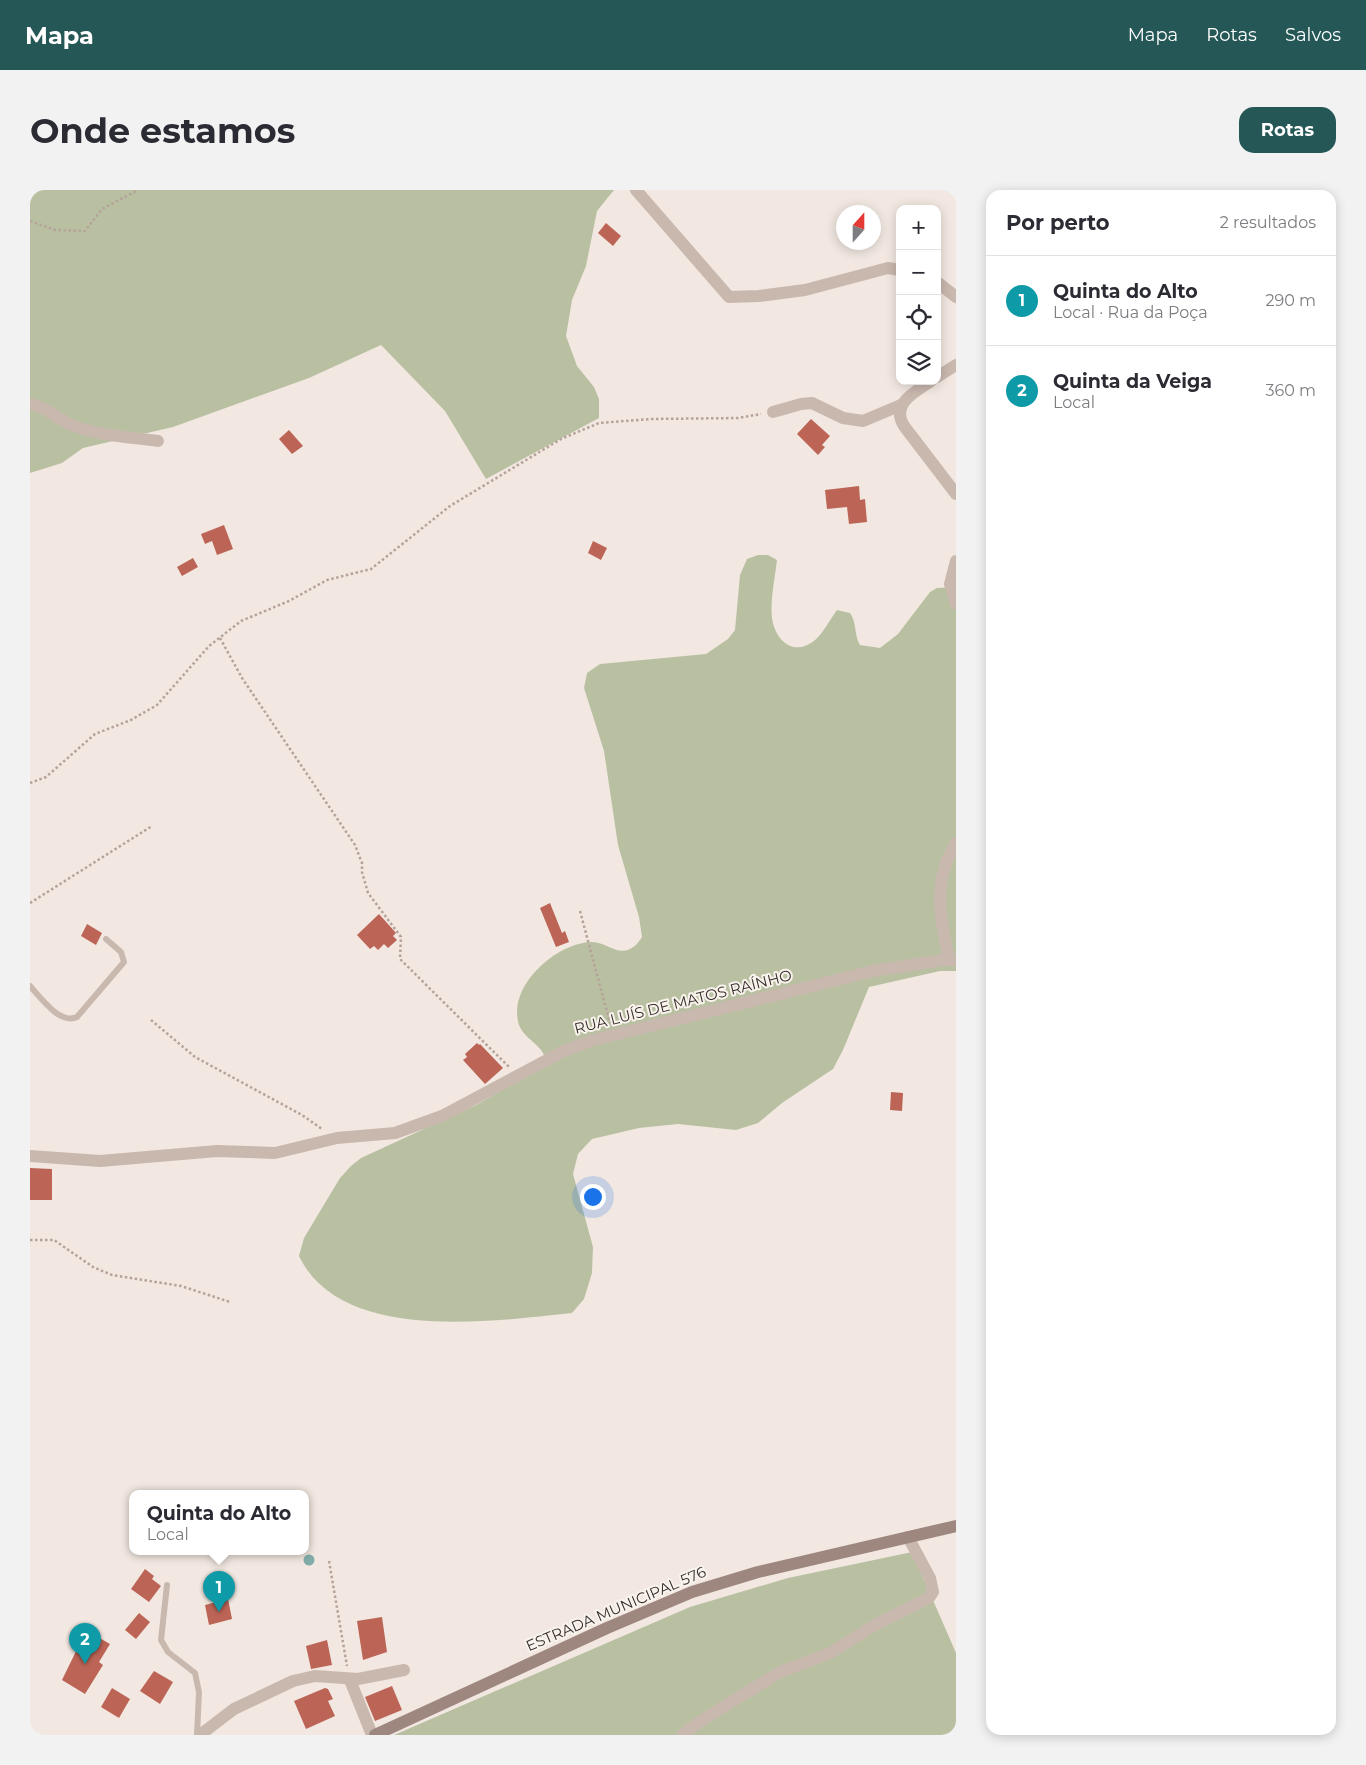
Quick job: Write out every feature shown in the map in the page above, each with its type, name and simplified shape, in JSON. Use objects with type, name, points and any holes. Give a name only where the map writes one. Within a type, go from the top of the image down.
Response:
[{"type":"main road","name":"ESTRADA MUNICIPAL 576","points":[[374,1735],[607,1628],[692,1592],[758,1572],[956,1526]]},
{"type":"street","points":[[636,190],[730,297],[759,296],[805,290],[888,268],[896,269]]},
{"type":"street","points":[[941,285],[956,297]]},
{"type":"street","points":[[941,374],[956,365]]},
{"type":"street","points":[[773,412],[812,403],[842,418],[863,421],[874,418],[901,405],[910,395],[925,385]]},
{"type":"street","points":[[30,404],[48,410],[59,419],[76,427],[108,435],[158,441]]},
{"type":"street","points":[[901,405],[899,415],[902,424],[956,494]]},
{"type":"street","points":[[956,561],[950,584],[956,604]]},
{"type":"street","points":[[952,960],[940,915],[939,885],[946,861],[956,843]]},
{"type":"street","name":"RUA LUÍS DE MATOS RAÍNHO","points":[[30,1156],[112,1161],[210,1152],[270,1153],[333,1139],[386,1135],[418,1126],[448,1113],[571,1048],[613,1035],[873,972],[952,960]]},
{"type":"street","points":[[682,1735],[699,1722],[780,1672],[830,1653],[873,1626],[929,1598],[933,1592],[932,1582],[908,1537]]},
{"type":"street","points":[[200,1735],[234,1709],[294,1681],[315,1676],[350,1680],[404,1670]]},
{"type":"street","points":[[350,1680],[374,1735]]},
{"type":"lane","points":[[30,986],[63,1017],[71,1019],[77,1017],[124,962],[121,952],[106,938]]},
{"type":"lane","points":[[167,1585],[161,1640],[168,1652],[195,1673],[199,1692],[196,1735]]},
{"type":"path","points":[[30,221],[55,230],[85,231],[102,209],[138,190]]},
{"type":"path","points":[[30,783],[46,777],[95,734],[131,720],[157,705],[209,646],[241,621],[289,602],[327,580],[372,569],[450,506],[561,439],[598,423],[651,419],[738,418],[773,412]]},
{"type":"path","points":[[220,638],[242,678],[359,851],[368,893],[401,937],[400,959],[518,1076]]},
{"type":"path","points":[[30,903],[152,826]]},
{"type":"path","points":[[580,911],[613,1035]]},
{"type":"path","points":[[151,1020],[195,1057],[305,1116],[333,1139]]},
{"type":"path","points":[[30,1240],[54,1240],[93,1268],[112,1275],[181,1286],[230,1302]]},
{"type":"path","points":[[329,1561],[350,1680]]},
{"type":"green space","points":[[30,190],[614,190],[597,211],[586,266],[572,300],[566,336],[577,366],[594,387],[599,399],[599,418],[486,479],[445,411],[381,345],[309,378],[173,427],[83,448],[62,463],[30,473]]},
{"type":"green space","points":[[758,555],[768,555],[777,560],[772,596],[772,618],[781,639],[792,647],[806,646],[814,641],[837,610],[850,613],[860,645],[880,648],[898,634],[930,592],[937,588],[956,587],[956,971],[940,971],[869,987],[843,1050],[833,1069],[782,1103],[758,1123],[736,1130],[678,1124],[639,1128],[592,1139],[578,1154],[573,1174],[593,1247],[592,1273],[584,1299],[572,1313],[462,1322],[422,1320],[383,1315],[348,1303],[320,1284],[299,1256],[304,1238],[340,1178],[361,1158],[476,1105],[548,1064],[541,1050],[519,1026],[517,1007],[521,993],[529,980],[551,958],[578,944],[596,942],[623,951],[633,948],[642,937],[639,917],[618,845],[604,751],[584,688],[587,673],[600,664],[706,654],[728,639],[735,630],[740,575],[747,559]]},
{"type":"green space","points":[[912,1552],[956,1653],[956,1735],[394,1735],[690,1607],[788,1578]]},
{"type":"water","points":[[309,1554],[314,1558],[313,1564],[309,1566],[303,1560]]},
{"type":"building","points":[[606,223],[621,236],[613,246],[598,233]]},
{"type":"building","points":[[811,419],[830,436],[822,445],[825,447],[818,455],[797,434]]},
{"type":"building","points":[[289,430],[303,446],[292,454],[279,439]]},
{"type":"building","points":[[859,486],[860,500],[865,499],[867,522],[849,524],[847,507],[827,509],[825,490]]},
{"type":"building","points":[[224,525],[233,549],[217,555],[212,541],[205,544],[201,534]]},
{"type":"building","points":[[593,541],[607,548],[601,560],[588,553]]},
{"type":"building","points":[[193,558],[198,567],[182,576],[177,567]]},
{"type":"building","points":[[550,903],[562,933],[565,931],[569,942],[556,947],[540,908]]},
{"type":"building","points":[[379,914],[396,933],[393,936],[397,940],[388,948],[384,944],[378,950],[374,946],[370,949],[357,935]]},
{"type":"building","points":[[87,924],[102,933],[96,945],[81,936]]},
{"type":"building","points":[[477,1043],[503,1068],[485,1084],[463,1060],[467,1057],[465,1054]]},
{"type":"building","points":[[891,1092],[903,1093],[902,1111],[890,1110]]},
{"type":"building","points":[[30,1168],[52,1169],[52,1200],[30,1200]]},
{"type":"building","points":[[145,1569],[154,1576],[152,1579],[161,1586],[149,1602],[131,1589]]},
{"type":"building","points":[[228,1599],[232,1619],[209,1625],[205,1605]]},
{"type":"building","points":[[139,1613],[150,1622],[136,1639],[125,1630]]},
{"type":"building","points":[[382,1617],[387,1652],[363,1660],[357,1621]]},
{"type":"building","points":[[96,1636],[110,1644],[99,1662],[103,1665],[85,1694],[62,1680],[82,1639],[90,1644]]},
{"type":"building","points":[[327,1640],[332,1665],[311,1669],[306,1646]]},
{"type":"building","points":[[154,1671],[173,1682],[160,1704],[140,1691]]},
{"type":"building","points":[[392,1686],[402,1710],[375,1721],[365,1697]]},
{"type":"building","points":[[112,1688],[130,1699],[119,1718],[101,1707]]},
{"type":"building","points":[[325,1688],[328,1689],[333,1699],[328,1701],[335,1716],[306,1729],[294,1701]]},
{"type":"place","name":"Quinta do Alto","points":[[219,1612]]},
{"type":"place","name":"Quinta da Veiga","points":[[85,1664]]}]
